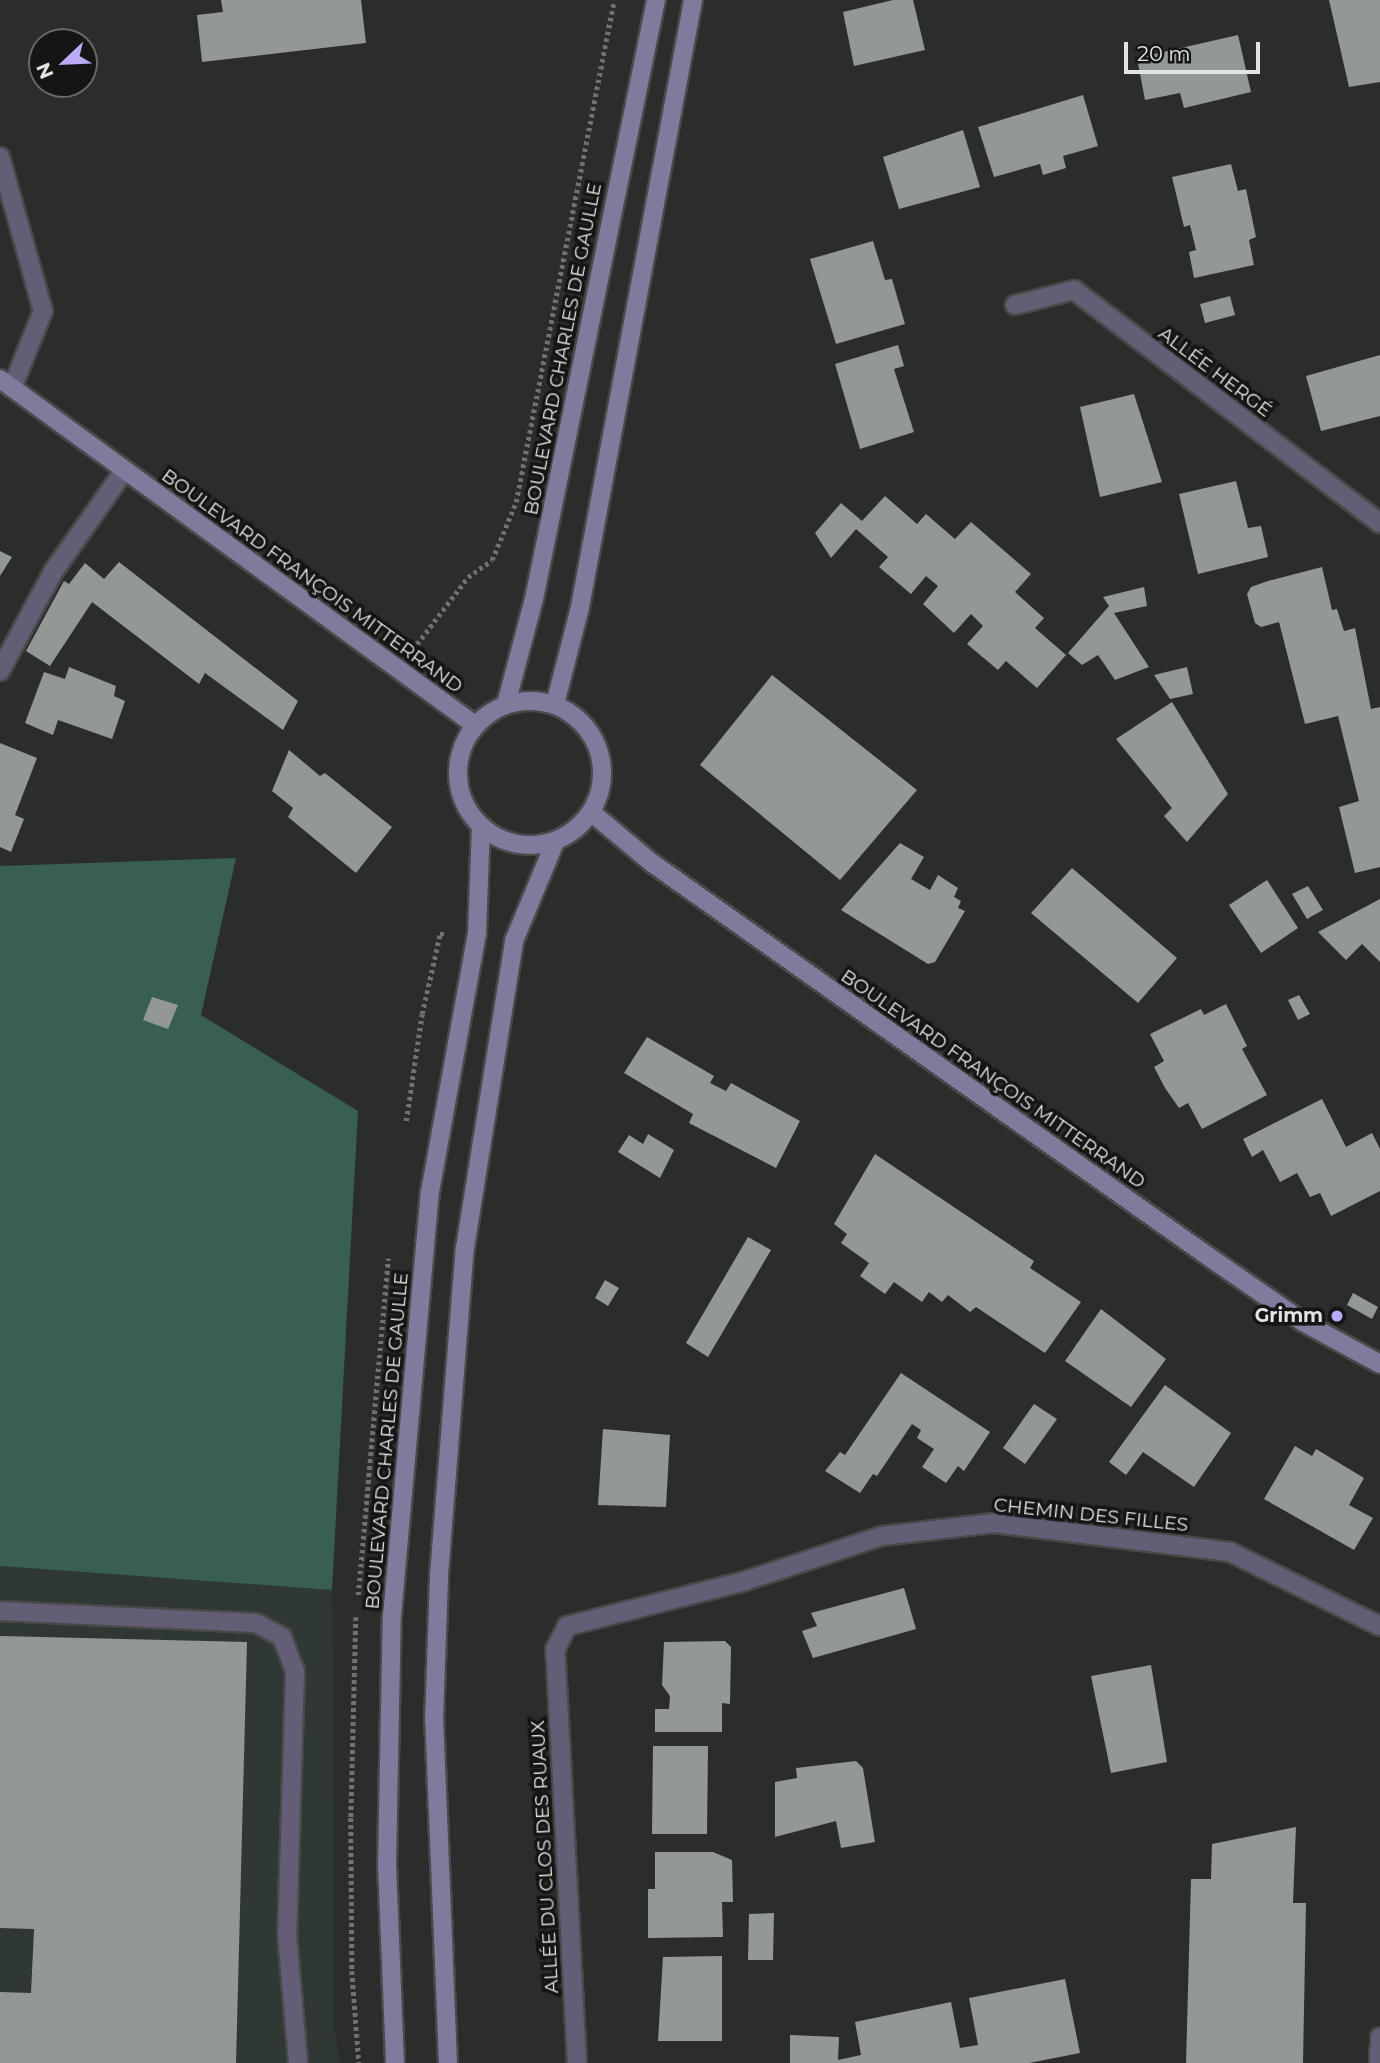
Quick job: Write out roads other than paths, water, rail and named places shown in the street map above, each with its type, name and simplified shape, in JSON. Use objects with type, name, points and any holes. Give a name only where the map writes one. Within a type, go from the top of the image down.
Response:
[{"type":"street","name":"BOULEVARD CHARLES DE GAULLE","points":[[506,704],[534,599],[656,0]]},
{"type":"street","points":[[555,704],[580,607],[693,0]]},
{"type":"street","points":[[0,157],[43,311],[6,384]]},
{"type":"street","name":"ALLÉE HERGÉ","points":[[1015,305],[1074,290],[1380,523]]},
{"type":"street","name":"BOULEVARD FRANÇOIS MITTERRAND","points":[[6,384],[475,726]]},
{"type":"street","points":[[0,671],[54,572],[124,471]]},
{"type":"street","points":[[530,700],[555,704],[589,730],[599,749],[604,771],[592,813],[576,830],[555,842],[516,844],[481,826],[459,788],[458,766],[475,726],[506,704],[530,700]]},
{"type":"street","name":"BOULEVARD FRANÇOIS MITTERRAND","points":[[592,813],[652,863],[1202,1252],[1303,1322],[1380,1364]]},
{"type":"street","name":"BOULEVARD CHARLES DE GAULLE","points":[[396,2063],[387,1866],[392,1616],[430,1192],[477,934],[481,826]]},
{"type":"street","points":[[448,2063],[434,1721],[439,1575],[465,1248],[514,940],[555,842]]},
{"type":"street","name":"CHEMIN DES FILLES","points":[[555,1650],[567,1626],[596,1615],[746,1581],[882,1536],[994,1523],[1230,1552],[1380,1626]]},
{"type":"street","points":[[0,1611],[256,1623],[282,1637],[295,1671],[287,1934],[298,2063]]},
{"type":"street","name":"ALLÉE DU CLOS DES RUAUX","points":[[555,1650],[577,2063]]},
{"type":"street","points":[[1379,2063],[1380,2037]]},
{"type":"place","name":"Grimm","points":[[1337,1316]]}]
